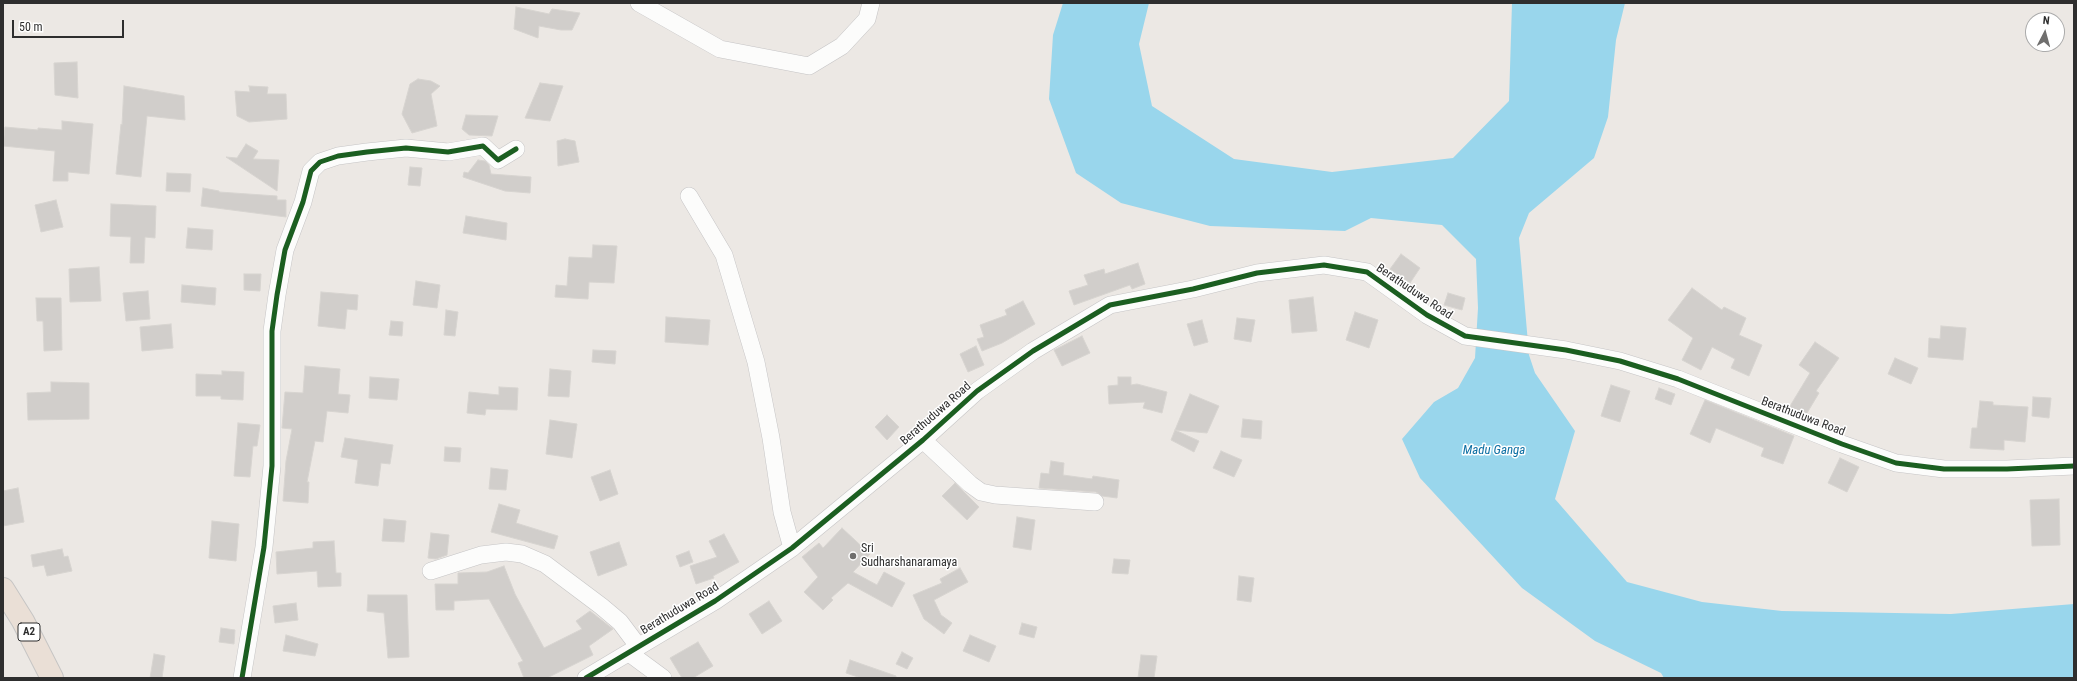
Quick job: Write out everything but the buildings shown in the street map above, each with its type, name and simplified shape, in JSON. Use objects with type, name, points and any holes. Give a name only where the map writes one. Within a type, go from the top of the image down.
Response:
[{"type":"highway","name":"A2","points":[[3,589],[23,621],[52,678]]},
{"type":"street","points":[[639,3],[720,49],[809,66],[842,46],[867,19],[871,3]]},
{"type":"street","points":[[242,678],[264,547],[272,466],[272,331],[285,250],[303,202],[311,171],[320,162],[338,156],[367,152],[406,148],[448,152],[483,146],[498,160],[516,149]]},
{"type":"street","points":[[689,196],[724,255],[756,362],[771,438],[782,512],[792,548]]},
{"type":"street","name":"Berathuduwa Road","points":[[586,678],[715,601],[792,548],[923,440],[977,391],[1033,351],[1110,305],[1193,289],[1257,273],[1324,266],[1367,272],[1427,316],[1465,336],[1620,361],[1678,379],[1842,444],[1896,462],[1944,469],[2007,470],[2074,466]]},
{"type":"street","points":[[923,440],[970,484],[981,492],[1095,502]]},
{"type":"street","points":[[431,571],[481,555],[506,552],[522,554],[545,564],[620,622],[634,650],[663,678]]},
{"type":"water","name":"Madu Ganga","points":[[1063,3],[1149,3],[1139,44],[1152,106],[1234,159],[1332,172],[1453,158],[1509,101],[1512,3],[1625,3],[1616,40],[1608,117],[1594,158],[1529,213],[1519,238],[1529,355],[1535,373],[1575,431],[1555,499],[1627,582],[1702,602],[1782,611],[1951,614],[2074,604],[2074,678],[1664,678],[1661,673],[1595,641],[1522,588],[1420,478],[1402,439],[1434,402],[1458,388],[1475,358],[1478,308],[1476,259],[1442,225],[1371,218],[1345,231],[1210,226],[1121,203],[1076,173],[1049,99],[1053,35]]},
{"type":"cycle path","points":[[242,678],[264,547],[272,466],[272,331],[285,250],[303,202],[311,171],[320,162],[338,156],[367,152],[406,148],[448,152],[483,146],[498,160],[516,149]]},
{"type":"cycle path","points":[[586,678],[715,601],[792,548],[923,440],[977,391],[1033,351],[1110,305],[1193,289],[1257,273],[1324,265],[1367,272],[1427,315],[1465,336],[1566,350],[1620,361],[1678,379],[1842,444],[1896,463],[1944,469],[2007,469],[2074,466]]},
{"type":"place","name":"Sri Sudharshanaramaya","points":[[853,556]]}]
